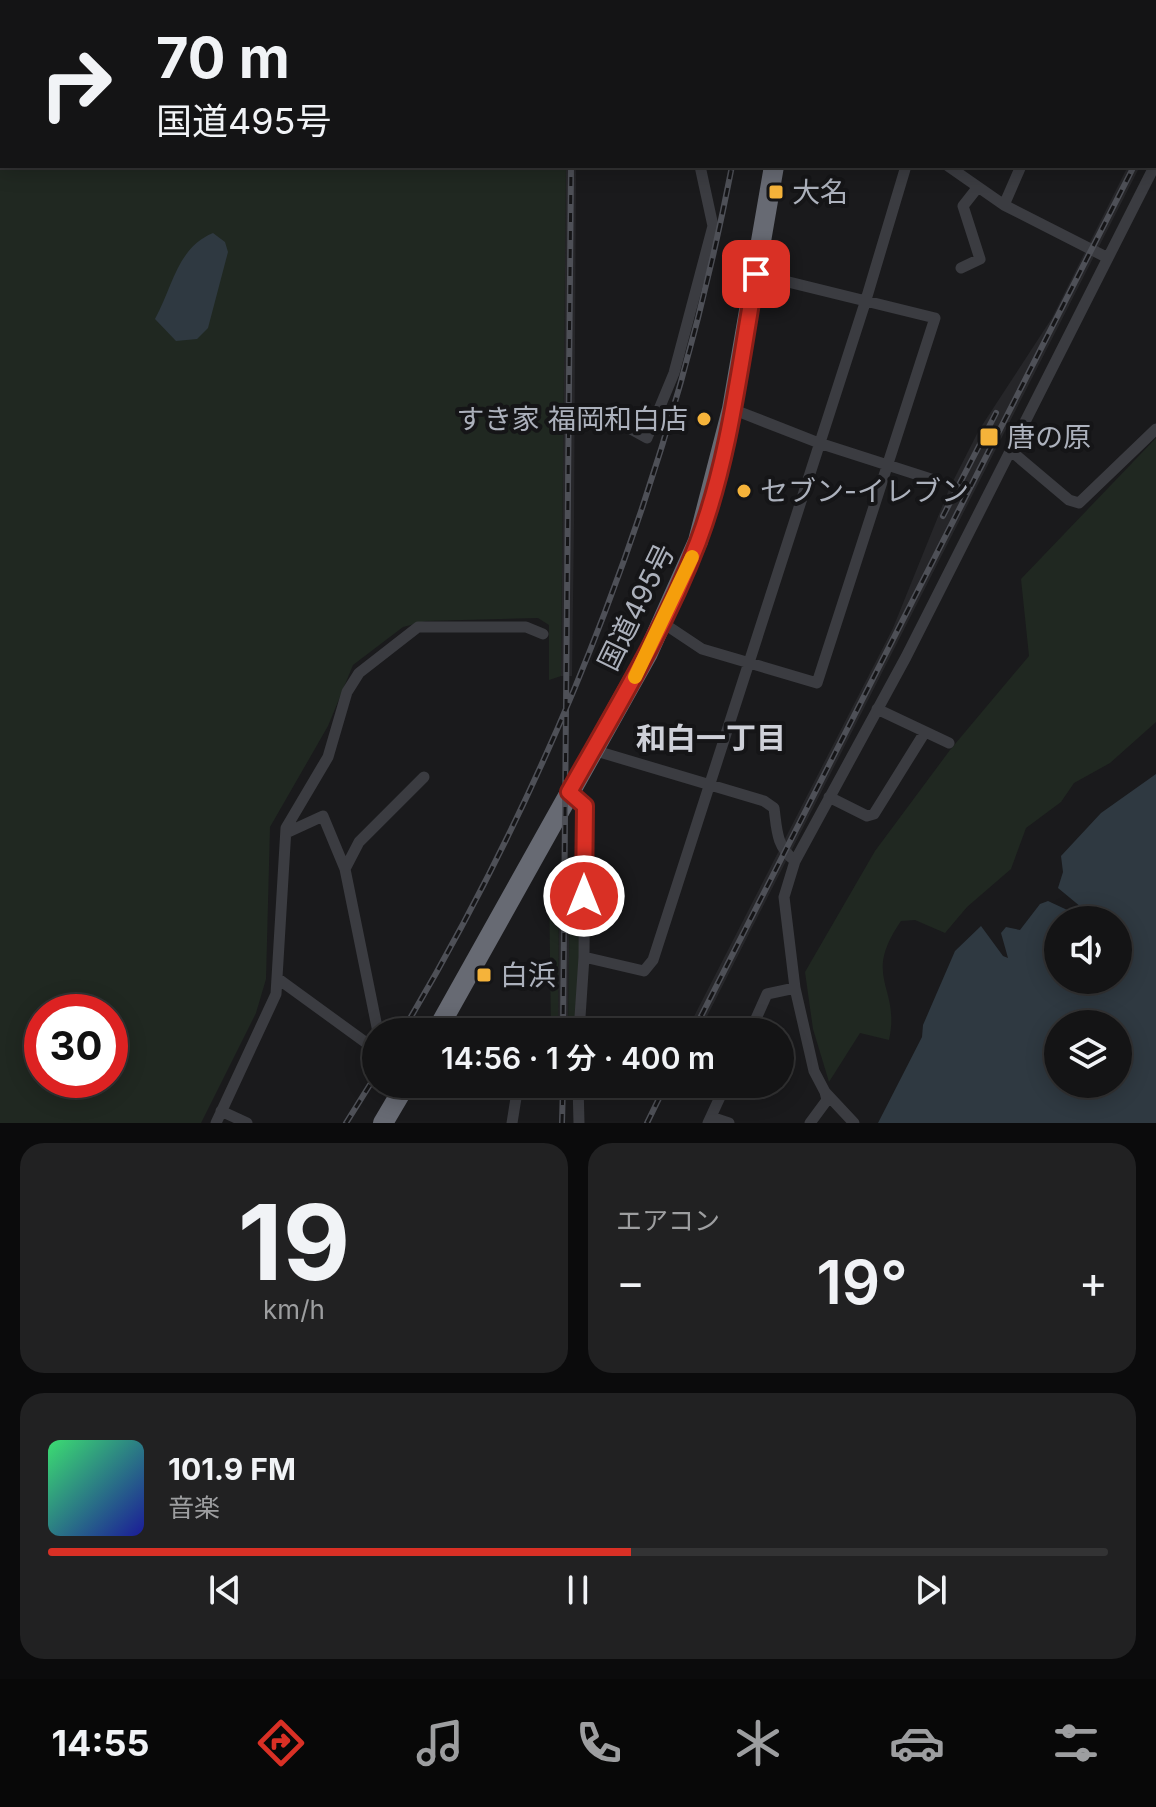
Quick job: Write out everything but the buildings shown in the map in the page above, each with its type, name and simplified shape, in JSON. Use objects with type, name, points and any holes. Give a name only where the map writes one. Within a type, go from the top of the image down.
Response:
[{"type":"highway","name":"国道495号","points":[[444,1018],[663,623],[698,541],[732,409],[774,168]]},
{"type":"highway","points":[[386,1122],[399,1098]]},
{"type":"street","points":[[609,417],[647,438],[674,373],[713,226],[700,168]]},
{"type":"street","points":[[584,957],[644,971],[649,969],[750,664],[905,168]]},
{"type":"street","points":[[1004,205],[1020,168]]},
{"type":"street","points":[[810,1123],[827,1100],[814,1071],[795,988],[784,897],[795,861],[1011,451],[1153,168]]},
{"type":"street","points":[[965,170],[978,187],[1004,205],[1108,258]]},
{"type":"street","points":[[961,268],[980,259],[963,206],[978,187]]},
{"type":"street","points":[[663,623],[702,649],[817,683],[935,318],[756,274]]},
{"type":"street","points":[[732,409],[819,443],[934,480]]},
{"type":"street","points":[[1011,451],[1069,500],[1079,503],[1156,429]]},
{"type":"street","points":[[247,1123],[219,1117],[276,994],[286,833],[328,757],[347,692],[359,673],[418,627],[526,627],[543,634]]},
{"type":"street","points":[[877,709],[949,743]]},
{"type":"street","points":[[829,797],[867,816],[874,814],[925,732]]},
{"type":"street","points":[[593,750],[764,801],[774,808],[778,841],[795,861]]},
{"type":"street","points":[[345,869],[359,842],[424,777]]},
{"type":"street","points":[[569,792],[585,806],[584,957],[580,1018]]},
{"type":"street","points":[[286,833],[323,816],[345,869],[375,1018]]},
{"type":"street","points":[[277,978],[362,1040]]},
{"type":"street","points":[[756,1018],[767,994],[795,988]]},
{"type":"street","points":[[825,1092],[854,1123]]},
{"type":"street","points":[[512,1123],[516,1098]]},
{"type":"street","points":[[578,1098],[579,1123]]},
{"type":"street","points":[[719,1098],[709,1120],[729,1123]]},
{"type":"shaded area","points":[[0,168],[566,168],[561,676],[549,680],[549,625],[538,618],[426,621],[403,627],[353,665],[328,726],[270,827],[266,979],[256,1013],[201,1123],[0,1123]]},
{"type":"shaded area","points":[[566,168],[576,168],[572,676],[561,676]]},
{"type":"shaded area","points":[[1127,168],[1139,168],[706,1018],[693,1018],[893,628],[950,487],[979,430],[1052,318]]},
{"type":"shaded area","points":[[213,233],[225,242],[228,252],[208,328],[197,339],[176,341],[155,319],[184,258],[191,248]]},
{"type":"shaded area","points":[[1156,438],[1156,722],[1110,763],[1074,783],[1061,802],[1026,828],[1011,869],[967,907],[945,933],[915,920],[901,921],[884,956],[884,982],[891,1022],[889,1040],[860,1033],[829,1082],[813,1029],[805,972],[875,851],[950,750],[1029,656],[1021,579]]},
{"type":"shaded area","points":[[1156,774],[1156,1123],[878,1123],[922,1037],[923,1025],[955,951],[981,926],[1003,956],[1008,958],[1001,933],[1006,927],[1020,930],[1040,904],[1048,901],[1059,906],[1044,906],[1044,994],[1132,994],[1132,906],[1080,906],[1058,888],[1063,872],[1061,856],[1101,813]]},
{"type":"shaded area","points":[[574,862],[583,863],[577,1018],[568,1018],[570,883]]},
{"type":"shaded area","points":[[549,881],[559,883],[558,1018],[551,1018]]},
{"type":"shaded area","points":[[559,883],[570,883],[568,1018],[558,1018]]},
{"type":"railway","points":[[563,1018],[571,168]]},
{"type":"railway","points":[[410,1018],[512,827],[561,721],[604,613],[644,504],[678,392],[732,168]]},
{"type":"railway","points":[[700,1018],[1133,168]]},
{"type":"railway","points":[[943,516],[996,413]]},
{"type":"railway","points":[[346,1123],[362,1097]]},
{"type":"railway","points":[[562,1123],[563,1098]]},
{"type":"railway","points":[[647,1123],[659,1098]]},
{"type":"slow traffic","points":[[635,677],[692,557]]},
{"type":"place","name":"大名","points":[[776,192]]},
{"type":"place","name":"すき家 福岡和白店","points":[[704,419]]},
{"type":"place","name":"唐の原","points":[[989,437]]},
{"type":"place","name":"セブン-イレブン","points":[[744,491]]},
{"type":"place","name":"白浜","points":[[484,975]]},
{"type":"district","name":"和白一丁目","points":[[711,738]]},
{"type":"route","points":[[584,896],[585,806],[569,792],[648,653],[698,541],[732,409],[756,274]]}]
